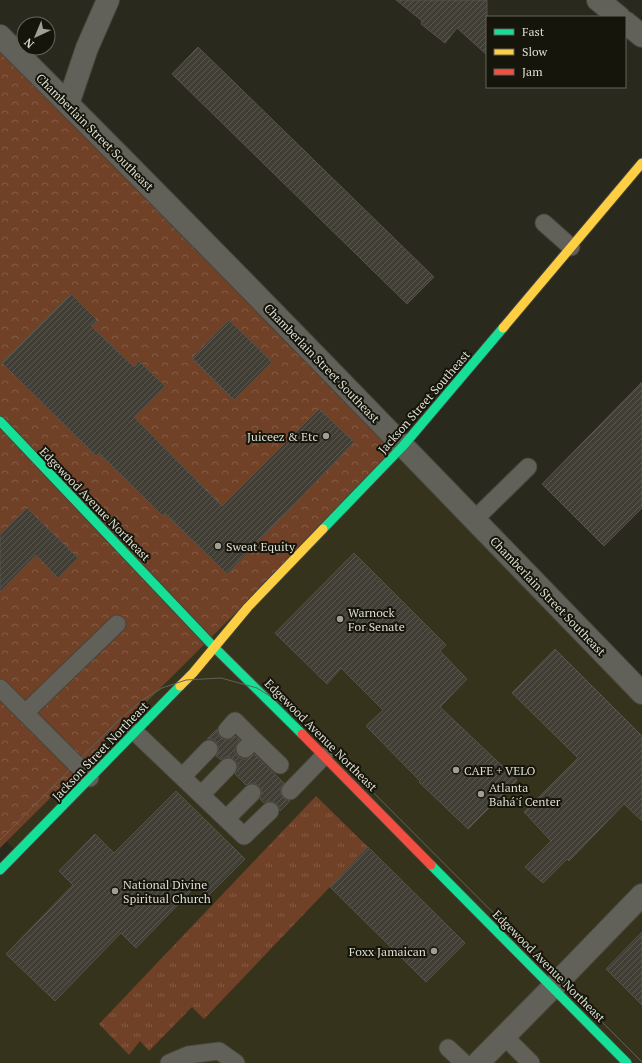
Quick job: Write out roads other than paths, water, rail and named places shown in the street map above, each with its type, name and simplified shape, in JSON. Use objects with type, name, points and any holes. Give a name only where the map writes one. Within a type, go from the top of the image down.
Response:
[{"type":"street","points":[[68,104],[87,48],[108,0]]},
{"type":"street","points":[[598,0],[618,16]]},
{"type":"street","points":[[626,23],[642,36]]},
{"type":"street","name":"Chamberlain Street Southeast","points":[[0,36],[403,446],[642,693]]},
{"type":"street","name":"Jackson Street Southeast","points":[[214,647],[248,607],[403,446],[642,163]]},
{"type":"street","name":"Edgewood Avenue Northeast","points":[[0,422],[214,647],[257,688],[554,987],[627,1063]]},
{"type":"street","name":"Jackson Street Northeast","points":[[0,870],[193,673],[214,647]]},
{"type":"street","points":[[478,1063],[554,987],[642,895]]},
{"type":"lane","points":[[544,223],[571,247]]},
{"type":"lane","points":[[474,520],[528,467]]},
{"type":"lane","points":[[25,713],[118,624]]},
{"type":"lane","points":[[0,688],[90,778]]},
{"type":"lane","points":[[227,730],[235,721],[250,744],[294,787],[324,756]]},
{"type":"lane","points":[[135,732],[244,836],[270,811]]},
{"type":"lane","points":[[182,776],[209,749]]},
{"type":"lane","points":[[201,795],[228,767]]},
{"type":"lane","points":[[226,819],[252,793]]},
{"type":"lane","points":[[504,1036],[531,1063]]},
{"type":"lane","points":[[448,1048],[464,1063]]},
{"type":"lane","points":[[169,1063],[188,1055],[219,1051],[236,1063]]},
{"type":"tram line","points":[[0,840],[116,723],[141,701],[162,688],[186,680],[221,678],[257,688],[297,716],[642,1062]]},
{"type":"place","name":"Juiceez & Etc","points":[[326,436]]},
{"type":"place","name":"Sweat Equity","points":[[218,546]]},
{"type":"place","name":"Warnock For Senate","points":[[340,619]]},
{"type":"place","name":"CAFE + VELO","points":[[456,770]]},
{"type":"place","name":"Atlanta Bahá'í Center","points":[[481,794]]},
{"type":"place","name":"National Divine Spiritual Church","points":[[115,891]]},
{"type":"place","name":"Foxx Jamaican","points":[[434,951]]}]
